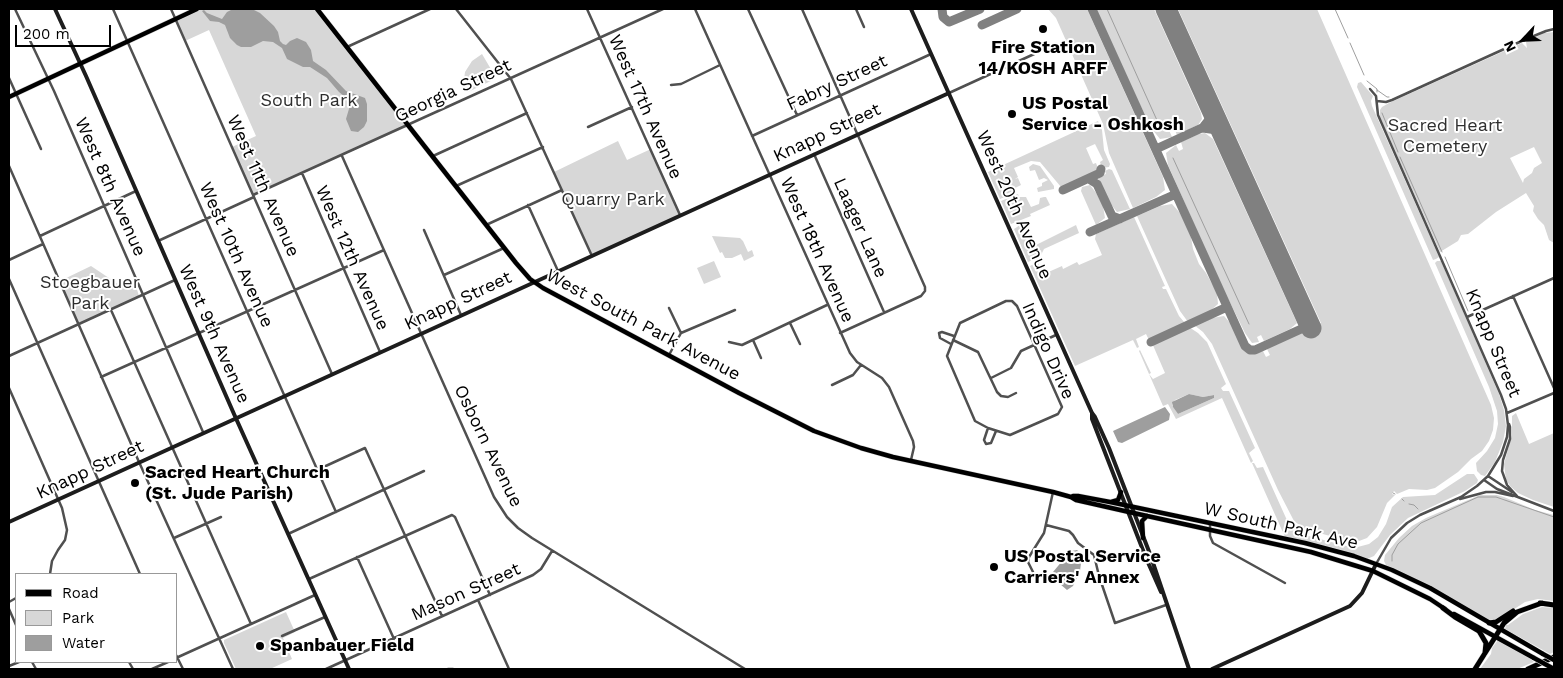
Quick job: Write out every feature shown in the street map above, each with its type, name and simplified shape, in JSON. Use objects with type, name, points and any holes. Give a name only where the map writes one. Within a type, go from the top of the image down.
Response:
[{"type":"highway","points":[[1475,669],[1504,624],[1517,612],[1542,603]]},
{"type":"highway","points":[[1489,623],[1496,622],[1527,604],[1542,603],[1554,605]]},
{"type":"highway","points":[[1443,608],[1479,631],[1486,646],[1484,657]]},
{"type":"highway","points":[[1528,669],[1554,659]]},
{"type":"main road","points":[[9,97],[197,9]]},
{"type":"main road","name":"West South Park Avenue","points":[[317,9],[504,248],[524,273],[534,282],[814,431],[861,448],[911,461],[1071,496],[1129,506],[1189,522]]},
{"type":"main road","points":[[1110,502],[1118,500],[1121,492]]},
{"type":"main road","name":"West South Park Avenue","points":[[1071,496],[1076,500],[1131,513],[1189,522]]},
{"type":"main road","points":[[1143,538],[1142,521],[1147,516]]},
{"type":"main road","name":"W South Park Ave","points":[[1189,522],[1329,549],[1376,564],[1430,588],[1500,630],[1554,659]]},
{"type":"main road","name":"W South Park Ave","points":[[1210,526],[1311,552],[1373,571],[1430,599],[1554,669]]},
{"type":"street","name":"West 8th Avenue","points":[[15,9],[48,78],[203,432]]},
{"type":"street","name":"West 9th Avenue","points":[[55,9],[349,669]]},
{"type":"street","name":"West 10th Avenue","points":[[113,9],[336,512]]},
{"type":"street","name":"West 11th Avenue","points":[[171,9],[332,374]]},
{"type":"street","points":[[347,48],[430,9]]},
{"type":"street","points":[[456,9],[511,79],[592,256]]},
{"type":"street","name":"West 17th Avenue","points":[[587,9],[680,215]]},
{"type":"street","name":"Georgia Street","points":[[158,241],[663,9]]},
{"type":"street","name":"West 18th Avenue","points":[[695,9],[852,357],[882,378],[889,387],[913,441],[914,447],[911,461]]},
{"type":"street","points":[[748,9],[797,116]]},
{"type":"street","points":[[802,9],[925,286],[925,291],[921,296],[840,333]]},
{"type":"street","points":[[856,9],[864,27]]},
{"type":"street","name":"West 20th Avenue","points":[[911,9],[1109,448],[1156,584],[1164,597]]},
{"type":"street","points":[[1377,101],[1386,102],[1392,100],[1523,40],[1554,29]]},
{"type":"street","name":"Knapp Street","points":[[9,522],[1056,44]]},
{"type":"street","name":"Fabry Street","points":[[752,136],[932,54]]},
{"type":"street","points":[[671,85],[681,84],[720,65]]},
{"type":"street","points":[[9,78],[41,149]]},
{"type":"street","name":"Knapp Street","points":[[1370,89],[1377,101],[1378,115],[1501,394],[1508,421],[1507,437],[1502,451],[1488,476],[1456,499],[1420,516],[1402,528],[1387,544],[1376,564]]},
{"type":"street","points":[[588,127],[632,107]]},
{"type":"street","points":[[432,156],[527,113]]},
{"type":"street","points":[[456,186],[543,147]]},
{"type":"street","name":"Laager Lane","points":[[814,154],[884,312]]},
{"type":"street","name":"Osborn Avenue","points":[[342,156],[498,503],[518,528],[552,551],[745,669]]},
{"type":"street","points":[[9,166],[139,462],[233,669]]},
{"type":"street","name":"West 12th Avenue","points":[[302,174],[380,352]]},
{"type":"street","points":[[40,236],[136,190]]},
{"type":"street","points":[[486,225],[562,190]]},
{"type":"street","points":[[528,205],[558,271]]},
{"type":"street","points":[[424,230],[461,315]]},
{"type":"street","points":[[9,260],[43,244]]},
{"type":"street","points":[[444,276],[504,248]]},
{"type":"street","points":[[102,377],[384,250]]},
{"type":"street","points":[[1467,317],[1554,278]]},
{"type":"street","points":[[9,279],[140,573]]},
{"type":"street","points":[[9,356],[175,280]]},
{"type":"street","points":[[1513,296],[1554,388]]},
{"type":"street","name":"Indigo Drive","points":[[1009,301],[1014,302],[1061,404],[1061,410],[1058,414],[1007,435],[976,423],[947,359],[953,338],[958,326],[963,321],[1009,301]]},
{"type":"street","points":[[729,342],[740,345],[827,305]]},
{"type":"street","points":[[670,308],[681,333]]},
{"type":"street","points":[[111,310],[251,624]]},
{"type":"street","points":[[669,355],[681,333],[736,310]]},
{"type":"street","points":[[790,322],[800,344]]},
{"type":"street","name":"Indigo Drive","points":[[951,344],[940,338],[939,333],[942,332],[953,338]]},
{"type":"street","points":[[991,378],[1011,368],[1019,352],[1056,334]]},
{"type":"street","points":[[953,338],[978,352],[997,392],[1001,396],[1008,397],[1016,393]]},
{"type":"street","points":[[753,340],[761,358]]},
{"type":"street","points":[[832,385],[853,375],[861,365]]},
{"type":"street","points":[[9,388],[62,508],[68,533],[55,555],[50,573]]},
{"type":"street","points":[[1507,413],[1554,393]]},
{"type":"street","name":"West 20th Avenue","points":[[1092,413],[1092,419],[1121,492],[1129,506]]},
{"type":"street","points":[[1508,421],[1510,435],[1502,471],[1507,485],[1517,496]]},
{"type":"street","points":[[988,428],[984,440],[986,444],[991,443],[996,431]]},
{"type":"street","points":[[317,470],[365,448],[442,616]]},
{"type":"street","points":[[288,534],[424,471]]},
{"type":"street","points":[[1488,476],[1517,496]]},
{"type":"street","points":[[1484,480],[1498,489],[1554,511]]},
{"type":"street","points":[[1034,574],[1028,562],[1029,557],[1042,537],[1053,492]]},
{"type":"street","points":[[1456,499],[1486,492],[1517,496]]},
{"type":"street","name":"West 20th Avenue","points":[[1131,513],[1143,538],[1190,669]]},
{"type":"street","points":[[308,579],[453,515],[490,595]]},
{"type":"street","points":[[174,538],[221,516]]},
{"type":"street","points":[[1046,525],[1069,531],[1078,543],[1094,555],[1115,623],[1166,605]]},
{"type":"street","points":[[1210,526],[1210,536],[1213,543],[1285,583]]},
{"type":"street","name":"Mason Street","points":[[326,669],[538,572],[552,551]]},
{"type":"street","points":[[357,557],[394,639]]},
{"type":"street","points":[[1212,669],[1347,607],[1360,596],[1376,564]]},
{"type":"street","points":[[178,657],[315,595]]},
{"type":"street","points":[[478,600],[509,669]]},
{"type":"street","points":[[9,609],[15,624]]},
{"type":"street","points":[[282,636],[325,617]]},
{"type":"street","points":[[152,669],[166,663]]},
{"type":"street","points":[[448,669],[453,669]]},
{"type":"green space","name":"South Park","points":[[197,9],[318,9],[409,126],[253,195],[232,147],[256,136],[209,30],[185,41],[175,19]]},
{"type":"green space","points":[[1048,9],[1087,9],[1163,177],[1165,190],[1156,197],[1133,208],[1109,153],[1103,124],[1056,18]]},
{"type":"green space","points":[[1096,9],[1154,9],[1201,113],[1202,119],[1198,125],[1177,135],[1174,128],[1169,130],[1172,137],[1160,139],[1152,129],[1140,105]]},
{"type":"green space","points":[[1178,9],[1317,9],[1491,405],[1494,418],[1493,430],[1489,441],[1482,451],[1458,472],[1435,488],[1427,490],[1409,489],[1397,494],[1394,491],[1392,494],[1395,495],[1387,503],[1377,527],[1367,538],[1359,541],[1348,541],[1305,529],[1294,521],[1212,344],[1203,332],[1194,325],[1212,318],[1224,316],[1231,324],[1245,351],[1252,354],[1263,351],[1266,357],[1270,355],[1267,349],[1321,323]]},
{"type":"green space","name":"Sacred Heart Cemetery","points":[[1554,32],[1554,243],[1549,240],[1544,225],[1533,211],[1534,206],[1526,193],[1496,212],[1468,234],[1461,235],[1458,241],[1440,252],[1380,117],[1380,110],[1389,103],[1522,43],[1527,48],[1526,42],[1544,33]],"holes":[[[1534,147],[1542,163],[1534,168],[1532,173],[1524,179],[1523,183],[1510,158]]]},
{"type":"green space","points":[[482,54],[495,79],[468,92],[464,80],[465,72],[472,61]]},
{"type":"green space","points":[[1361,82],[1373,96],[1372,106],[1439,257],[1436,259],[1433,260],[1357,87],[1358,83]]},
{"type":"green space","points":[[1098,121],[1102,130],[1104,150],[1110,164],[1109,167],[1102,168],[1100,162],[1103,160],[1095,144],[1086,148],[1093,164],[1096,163],[1099,171],[1061,187],[1040,162],[1031,161],[1014,168],[1018,177],[1015,179],[1018,178],[1021,185],[1015,188],[1016,192],[1000,199],[988,172]]},
{"type":"green space","points":[[1205,133],[1213,139],[1297,323],[1290,329],[1264,341],[1261,335],[1257,337],[1259,342],[1252,343],[1245,333],[1217,276],[1168,165],[1166,153],[1176,145],[1179,151],[1183,149],[1181,142]]},
{"type":"green space","name":"Quarry Park","points":[[618,141],[627,160],[651,149],[681,215],[592,256],[554,172]]},
{"type":"green space","points":[[1033,164],[1040,166],[1054,186],[1054,189],[1038,192],[1037,188],[1048,180],[1044,178],[1039,180],[1035,170],[1030,171],[1029,167]]},
{"type":"green space","points":[[1112,170],[1130,209],[1117,212],[1110,203],[1098,177],[1106,174],[1105,171]]},
{"type":"green space","points":[[1090,185],[1103,206],[1105,218],[1096,225],[1081,191],[1082,187]]},
{"type":"green space","points":[[1018,194],[1019,197],[1026,197],[1031,207],[1039,204],[1040,198],[1044,197],[1046,197],[1050,205],[1030,214],[1031,216],[1011,224],[1001,201]]},
{"type":"green space","points":[[1172,204],[1180,213],[1191,237],[1199,264],[1217,293],[1218,304],[1210,311],[1188,322],[1180,311],[1137,216],[1160,206]]},
{"type":"green space","points":[[1134,217],[1165,286],[1162,287],[1166,289],[1179,316],[1185,323],[1149,340],[1146,334],[1136,339],[1139,347],[1137,348],[1133,340],[1075,366],[1030,266],[1038,262],[1044,274],[1062,266],[1063,269],[1077,262],[1079,265],[1102,255],[1095,239],[1096,234]]},
{"type":"green space","points":[[1020,225],[1024,226],[1034,246],[1076,225],[1079,233],[1044,249],[1040,257],[1028,262],[1014,229]]},
{"type":"green space","points":[[712,236],[740,238],[748,252],[752,250],[754,256],[744,261],[741,254],[732,258],[725,258],[722,252],[720,253]]},
{"type":"green space","points":[[714,261],[721,277],[704,284],[697,268]]},
{"type":"green space","points":[[1441,261],[1499,394],[1504,410],[1506,426],[1503,442],[1495,462],[1485,476],[1477,471],[1476,463],[1495,438],[1498,424],[1497,411],[1489,387],[1435,263]]},
{"type":"green space","name":"Stoegbauer Park","points":[[91,266],[121,286],[134,280],[139,296],[79,325],[60,281]]},
{"type":"green space","points":[[1189,327],[1207,342],[1226,384],[1221,388],[1223,391],[1229,391],[1255,448],[1249,453],[1253,461],[1251,463],[1222,398],[1176,419],[1168,404],[1163,406],[1149,374],[1153,379],[1165,373],[1152,343]],"holes":[[[1189,394],[1203,397],[1214,395],[1214,398],[1178,414],[1172,405],[1175,400]]]},
{"type":"green space","points":[[1140,350],[1151,373],[1149,374]]},
{"type":"green space","points":[[1516,413],[1529,444],[1554,433],[1554,507],[1518,493],[1506,480],[1504,464],[1512,435],[1512,416]]},
{"type":"green space","points":[[1252,463],[1257,468],[1263,467],[1291,527],[1301,534],[1354,548],[1369,544],[1378,537],[1386,524],[1392,507],[1403,497],[1435,495],[1467,474],[1474,474],[1478,480],[1477,483],[1465,491],[1408,518],[1390,535],[1374,556],[1367,559],[1331,547],[1285,537]]},
{"type":"green space","points":[[1480,495],[1497,495],[1535,510],[1554,515],[1554,601],[1538,599],[1525,602],[1499,619],[1488,620],[1436,589],[1386,565],[1384,561],[1385,555],[1412,526]]},
{"type":"green space","points":[[1542,607],[1554,608],[1554,652],[1550,654],[1505,629],[1506,625],[1523,614]]},
{"type":"green space","points":[[286,612],[295,632],[283,638],[292,659],[270,669],[236,669],[224,640]]},
{"type":"green space","points":[[1498,640],[1534,662],[1517,669],[1480,669]]},
{"type":"water","points":[[233,9],[252,9],[260,13],[274,26],[283,44],[286,45],[297,38],[306,42],[311,50],[313,61],[326,70],[346,91],[365,98],[367,121],[364,127],[358,132],[351,131],[346,119],[351,102],[327,78],[310,67],[303,67],[287,59],[282,48],[273,42],[263,41],[251,47],[237,45],[230,38],[225,25],[210,21],[202,11],[204,10],[222,19],[227,12]]},
{"type":"water","points":[[1189,394],[1203,397],[1214,395],[1214,398],[1178,414],[1172,402]]},
{"type":"water","points":[[1165,407],[1170,414],[1169,420],[1122,443],[1118,442],[1113,431]]},
{"type":"water","points":[[1077,550],[1082,555],[1080,571],[1073,586],[1067,590],[1053,578],[1053,572],[1068,554]]},
{"type":"waterway","points":[[1107,9],[1160,127]]},
{"type":"waterway","points":[[1335,9],[1348,38]]},
{"type":"waterway","points":[[1350,43],[1364,75]]},
{"type":"waterway","points":[[1367,81],[1377,89],[1377,92]]},
{"type":"waterway","points":[[1377,90],[1389,97]]},
{"type":"waterway","points":[[1382,113],[1398,152]]},
{"type":"waterway","points":[[1400,157],[1442,252]]},
{"type":"waterway","points":[[1173,158],[1249,324]]},
{"type":"waterway","points":[[1445,257],[1468,311]]},
{"type":"waterway","points":[[1392,561],[1392,555],[1398,544],[1421,523],[1478,497],[1496,497],[1554,517]]},
{"type":"waterway","points":[[1409,504],[1414,505],[1418,509]]},
{"type":"taxiway","points":[[942,9],[943,17],[949,22],[980,9]]},
{"type":"taxiway","points":[[982,25],[1017,9]]},
{"type":"taxiway","points":[[1092,9],[1245,346],[1250,350],[1255,350],[1310,325]]},
{"type":"taxiway","points":[[1204,126],[1211,113],[1206,97]]},
{"type":"taxiway","points":[[1156,149],[1217,121]]},
{"type":"taxiway","points":[[1203,128],[1217,130],[1228,145]]},
{"type":"taxiway","points":[[1063,190],[1100,173],[1101,169]]},
{"type":"taxiway","points":[[1089,179],[1097,184],[1112,216],[1120,219]]},
{"type":"taxiway","points":[[1090,232],[1176,194]]},
{"type":"taxiway","points":[[1151,342],[1227,307]]},
{"type":"runway","points":[[1166,9],[1311,328]]},
{"type":"place","name":"Fire Station 14/KOSH ARFF","points":[[1043,29]]},
{"type":"place","name":"US Postal Service - Oshkosh","points":[[1012,114]]},
{"type":"place","name":"Sacred Heart Church (St. Jude Parish)","points":[[135,483]]},
{"type":"place","name":"US Postal Service Carriers' Annex","points":[[994,567]]},
{"type":"place","name":"Spanbauer Field","points":[[260,646]]}]
